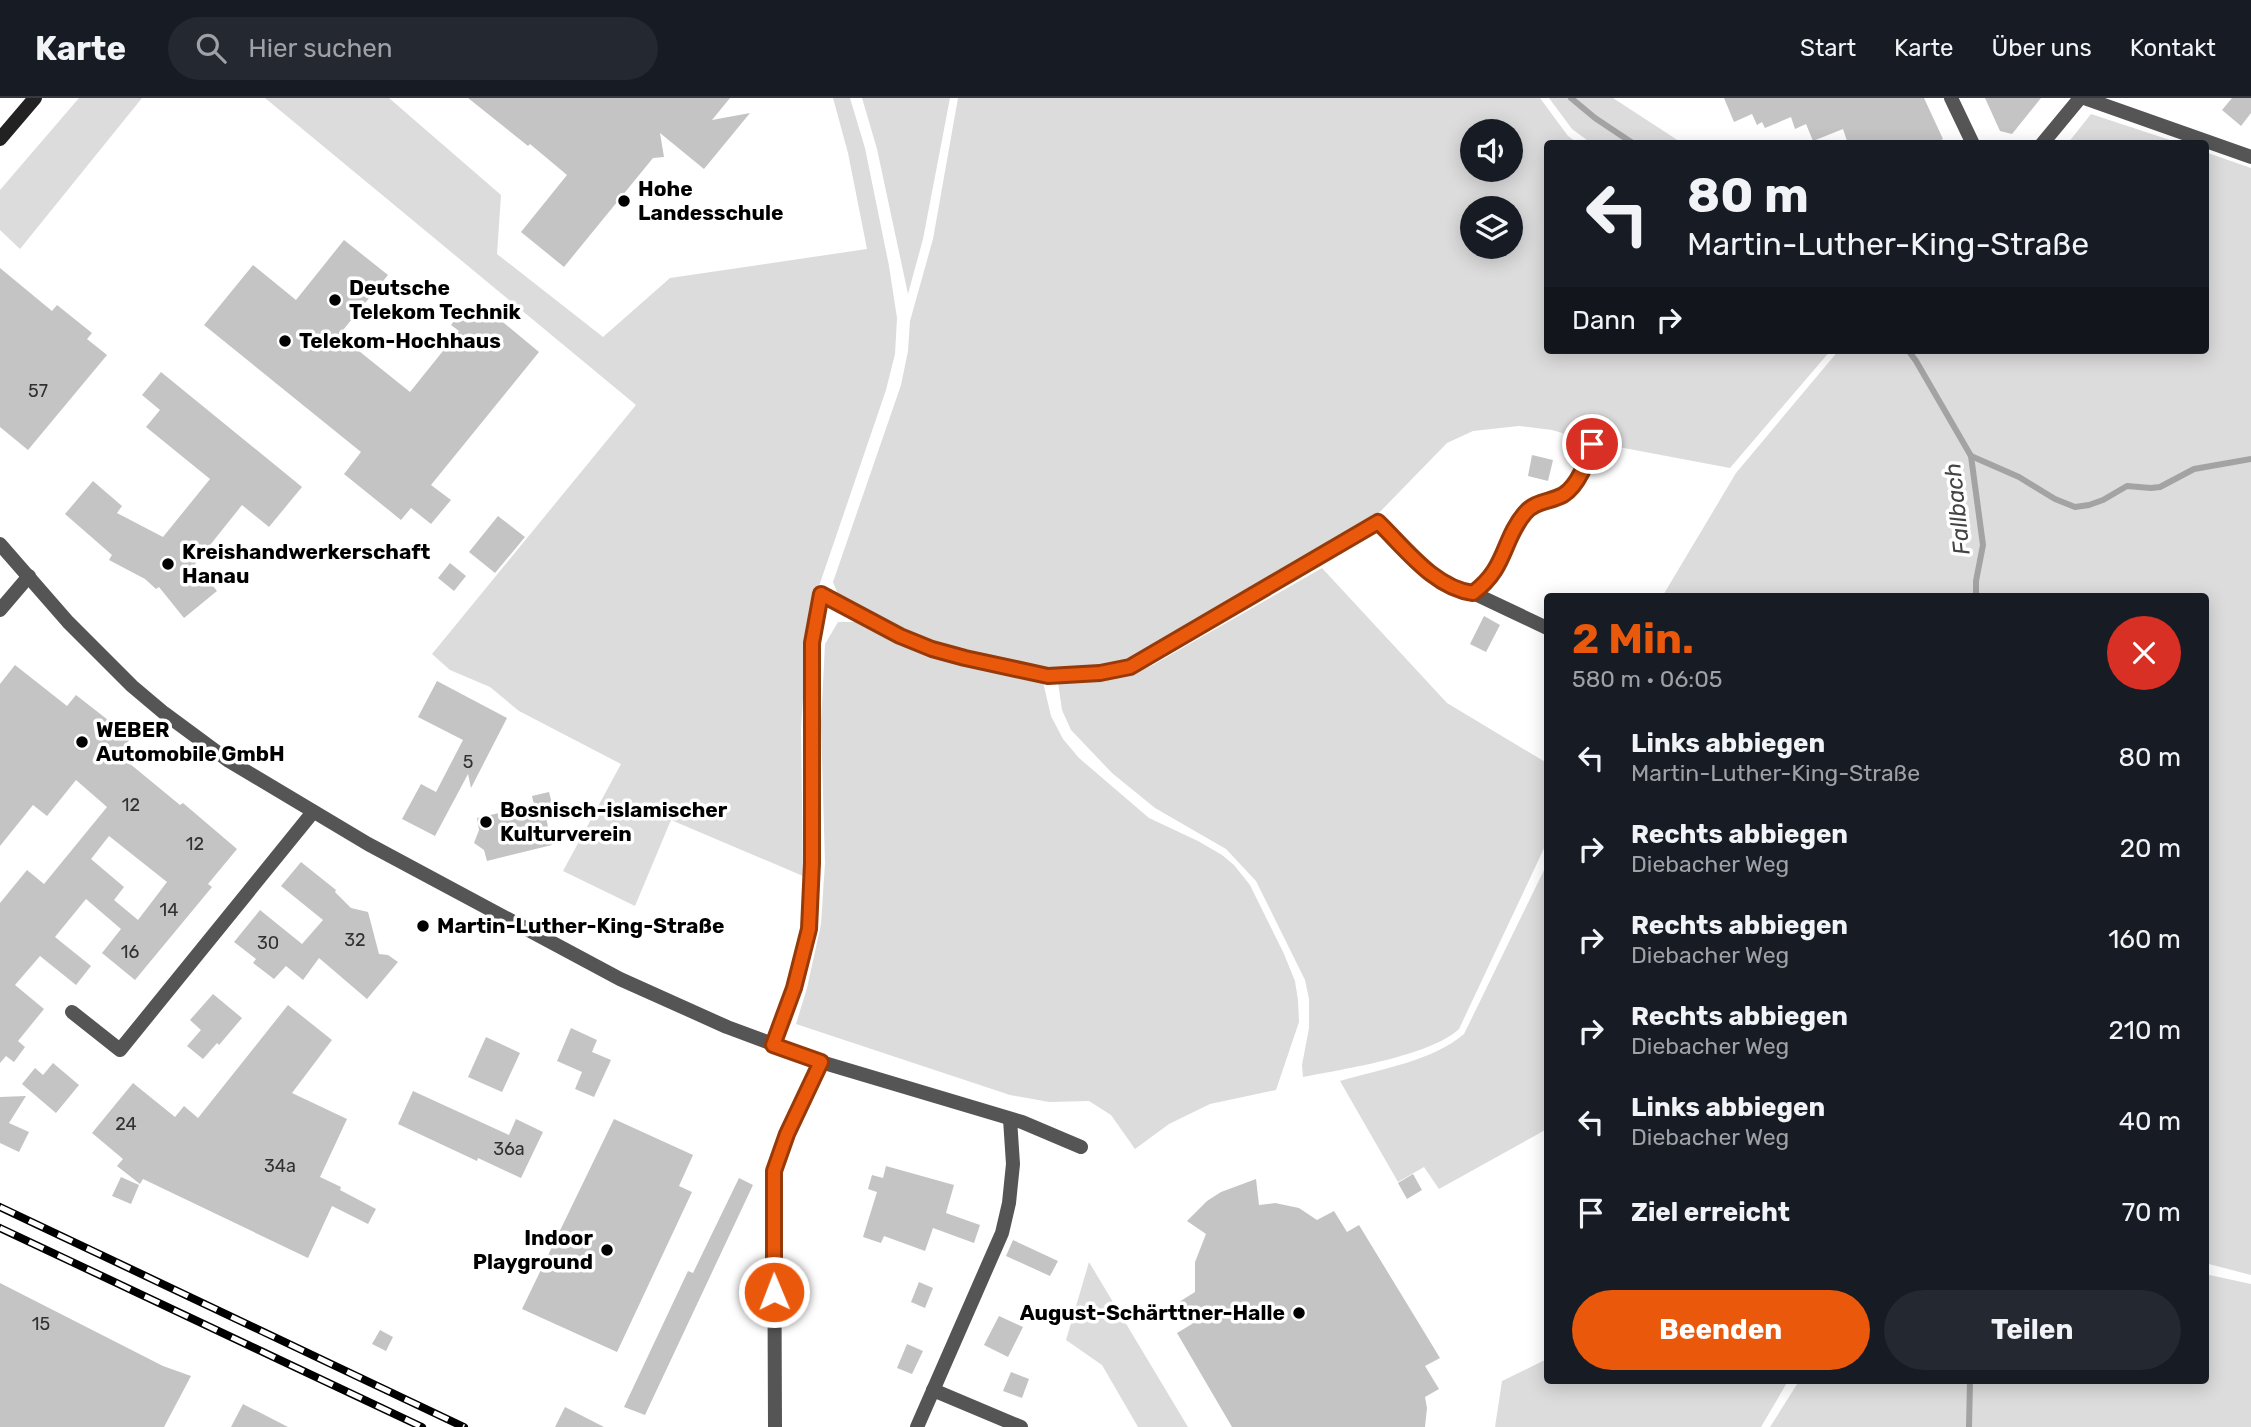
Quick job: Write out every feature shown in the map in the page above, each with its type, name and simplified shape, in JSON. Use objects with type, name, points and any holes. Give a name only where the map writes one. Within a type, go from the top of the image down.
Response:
[{"type":"street","points":[[0,139],[34,98]]},
{"type":"street","points":[[1951,98],[1971,140]]},
{"type":"street","points":[[2045,140],[2082,98],[2202,140]]},
{"type":"street","points":[[2209,142],[2251,157]]},
{"type":"street","points":[[1473,593],[1486,584],[1496,571],[1525,513],[1533,505],[1564,494],[1574,484],[1592,444]]},
{"type":"street","points":[[773,1045],[794,988],[809,929],[812,863],[812,643],[821,594],[900,636],[932,649],[1048,676],[1100,673],[1130,667],[1378,522],[1424,568],[1461,592],[1473,593],[1544,627]]},
{"type":"street","points":[[0,544],[68,622],[156,707],[229,761],[313,813],[413,869],[620,979],[727,1027],[821,1062],[1010,1119],[1081,1147]]},
{"type":"street","points":[[0,610],[29,576]]},
{"type":"street","points":[[72,1012],[120,1050],[313,813]]},
{"type":"street","points":[[775,1427],[774,1171],[787,1134],[821,1062]]},
{"type":"street","points":[[917,1427],[1002,1233],[1009,1203],[1013,1164],[1010,1119]]},
{"type":"street","points":[[933,1390],[1021,1427]]},
{"type":"shaded area","points":[[79,98],[142,98],[20,249],[0,230],[0,190]]},
{"type":"shaded area","points":[[265,98],[389,98],[501,195],[497,254],[603,337],[670,278],[867,249],[848,153],[833,98],[850,98],[865,148],[889,266],[897,318],[895,354],[886,390],[817,592],[807,641],[801,728],[803,876],[671,820],[635,906],[563,871],[621,764],[519,711],[490,687],[450,670],[432,654],[636,405]]},
{"type":"shaded area","points":[[862,98],[950,98],[923,239],[908,294],[877,149]]},
{"type":"shaded area","points":[[958,98],[1540,98],[1574,140],[1544,140],[1544,354],[1828,354],[1730,468],[1592,442],[1552,430],[1519,426],[1473,431],[1447,443],[1374,518],[1126,663],[1098,670],[1048,671],[933,643],[902,631],[839,597],[833,582],[901,385],[908,351],[910,321],[933,239]]},
{"type":"shaded area","points":[[1549,98],[1613,98],[1677,140],[1587,140],[1572,129]]},
{"type":"shaded area","points":[[2091,114],[2170,140],[2070,140]]},
{"type":"shaded area","points":[[2209,153],[2251,168],[2251,1275],[2209,1264],[2209,593],[1664,593],[1736,473],[1836,354],[2209,354]]},
{"type":"shaded area","points":[[1322,568],[1447,703],[1544,761],[1544,848],[1459,1029],[1428,1047],[1408,1054],[1303,1077],[1302,1065],[1309,1028],[1309,999],[1305,980],[1256,881],[1226,849],[1155,808],[1112,773],[1071,730],[1062,710],[1058,682],[1129,675],[1153,665]]},
{"type":"shaded area","points":[[838,622],[857,622],[932,657],[1043,682],[1051,716],[1063,739],[1079,758],[1149,818],[1198,841],[1234,865],[1250,885],[1295,981],[1299,1022],[1276,1090],[1210,1104],[1169,1124],[1135,1149],[1111,1115],[1089,1101],[1049,1102],[1010,1095],[796,1024],[821,924],[825,863],[821,723],[825,644]]},
{"type":"shaded area","points":[[1544,870],[1544,1131],[1439,1189],[1424,1167],[1398,1182],[1340,1081],[1422,1058],[1464,1034]]},
{"type":"shaded area","points":[[1089,1262],[1188,1427],[1138,1427],[1102,1365],[1066,1340]]},
{"type":"shaded area","points":[[2209,1275],[2251,1284],[2251,1427],[1770,1427],[1797,1384],[2209,1384]]},
{"type":"shaded area","points":[[1544,1360],[1544,1384],[1786,1384],[1761,1427],[1495,1427],[1502,1381]]},
{"type":"building","points":[[468,98],[730,98],[712,120],[750,113],[704,169],[660,133],[664,157],[653,158],[564,267],[521,232],[567,175]]},
{"type":"building","points":[[1724,98],[1924,98],[1943,139],[1847,140],[1843,129],[1813,140],[1806,124],[1795,129],[1791,117],[1765,128],[1762,122],[1757,125],[1752,114],[1734,122]]},
{"type":"building","points":[[1985,98],[2041,98],[2012,134],[2000,131]]},
{"type":"building","points":[[2232,98],[2251,98],[2251,113],[2241,126],[2222,110]]},
{"type":"building","points":[[344,240],[388,275],[339,335],[410,392],[459,331],[451,325],[465,307],[473,314],[481,304],[539,352],[431,485],[451,500],[431,524],[411,508],[401,520],[344,474],[361,452],[204,325],[253,265],[296,300]]},
{"type":"building","points":[[0,268],[52,311],[57,305],[92,333],[87,339],[107,355],[28,450],[0,427]]},
{"type":"building","points":[[161,372],[302,487],[269,527],[242,505],[195,564],[217,591],[184,618],[159,587],[156,589],[145,579],[109,560],[112,555],[65,514],[93,481],[122,506],[117,513],[163,537],[210,479],[146,427],[160,410],[142,395]]},
{"type":"building","points":[[1532,455],[1553,460],[1548,481],[1528,476]]},
{"type":"building","points":[[498,516],[525,537],[495,573],[469,552]]},
{"type":"building","points":[[450,563],[466,576],[454,591],[438,578]]},
{"type":"building","points":[[1484,616],[1500,625],[1486,652],[1470,644]]},
{"type":"building","points":[[15,665],[67,706],[76,695],[131,738],[118,754],[180,805],[183,803],[237,849],[208,884],[212,887],[135,980],[102,953],[121,929],[86,899],[55,937],[91,966],[76,985],[40,956],[15,985],[44,1009],[18,1041],[25,1047],[14,1062],[6,1056],[0,1063],[0,903],[27,870],[44,884],[107,807],[76,780],[47,816],[33,805],[0,846],[0,684]],"holes":[[[109,836],[167,882],[138,920],[114,900],[124,887],[91,859]]]},
{"type":"building","points":[[437,681],[507,718],[471,788],[468,774],[435,836],[402,819],[421,784],[436,792],[463,740],[418,717]]},
{"type":"building","points":[[549,792],[554,811],[545,813],[552,845],[487,861],[484,850],[474,843],[479,830],[477,818],[534,805],[532,796]]},
{"type":"building","points":[[301,862],[336,890],[351,908],[368,912],[379,954],[388,955],[398,962],[367,999],[319,958],[303,980],[286,966],[274,979],[253,963],[256,959],[234,942],[260,910],[302,944],[323,920],[281,886]]},
{"type":"building","points":[[213,994],[242,1018],[203,1059],[187,1046],[201,1030],[190,1020]]},
{"type":"building","points":[[288,1005],[332,1040],[292,1093],[347,1119],[320,1177],[376,1209],[368,1224],[332,1206],[308,1258],[143,1179],[140,1184],[117,1166],[123,1159],[92,1133],[133,1083],[175,1117],[184,1106],[198,1118]]},
{"type":"building","points":[[571,1028],[597,1040],[592,1052],[611,1060],[594,1097],[575,1089],[582,1072],[557,1061]]},
{"type":"building","points":[[486,1037],[520,1053],[502,1092],[468,1077]]},
{"type":"building","points":[[53,1063],[79,1085],[56,1113],[22,1084],[35,1068],[43,1075]]},
{"type":"building","points":[[413,1091],[509,1135],[516,1119],[543,1132],[521,1178],[478,1158],[477,1161],[398,1124]]},
{"type":"building","points":[[26,1096],[9,1123],[29,1132],[19,1152],[0,1143],[0,1097]]},
{"type":"building","name":"Indoor Playground","points":[[614,1119],[693,1155],[679,1186],[692,1192],[617,1352],[522,1309]]},
{"type":"building","points":[[886,1166],[954,1185],[946,1213],[980,1225],[974,1243],[933,1228],[925,1251],[884,1236],[881,1243],[863,1237],[877,1192],[868,1189],[872,1175],[883,1178]]},
{"type":"building","points":[[1413,1174],[1422,1190],[1407,1199],[1398,1183]]},
{"type":"building","points":[[121,1177],[139,1185],[131,1204],[112,1196]]},
{"type":"building","points":[[739,1178],[753,1185],[645,1415],[624,1407],[688,1271],[693,1273]]},
{"type":"building","name":"August-Schärttner-Halle","points":[[1256,1179],[1259,1205],[1275,1203],[1299,1208],[1317,1220],[1334,1211],[1347,1232],[1359,1225],[1440,1358],[1425,1366],[1439,1389],[1425,1397],[1425,1427],[1232,1427],[1177,1333],[1192,1324],[1179,1302],[1195,1292],[1195,1262],[1206,1234],[1187,1221],[1207,1201],[1221,1192]]},
{"type":"building","points":[[1013,1240],[1058,1261],[1050,1276],[1006,1256]]},
{"type":"building","points":[[919,1282],[933,1288],[925,1308],[911,1302]]},
{"type":"building","points":[[0,1283],[163,1366],[191,1376],[164,1427],[0,1427]]},
{"type":"building","points":[[999,1316],[1023,1327],[1008,1357],[984,1345]]},
{"type":"building","points":[[380,1330],[393,1337],[386,1351],[372,1344]]},
{"type":"building","points":[[907,1344],[923,1351],[912,1374],[897,1368]]},
{"type":"building","points":[[1011,1372],[1029,1379],[1022,1398],[1003,1391]]},
{"type":"building","points":[[243,1404],[288,1427],[231,1427]]},
{"type":"building","points":[[565,1407],[604,1427],[555,1427]]},
{"type":"waterway","name":"Fallbach","points":[[1571,98],[1628,140]]},
{"type":"waterway","name":"Fallbach","points":[[1911,354],[1971,456],[1983,545],[1976,593]]},
{"type":"waterway","points":[[1971,456],[2019,477],[2055,499],[2075,507],[2103,500],[2127,486],[2160,487],[2194,469],[2251,459]]},
{"type":"waterway","name":"Fallbach","points":[[1969,1427],[1970,1384]]},
{"type":"railway","points":[[0,1207],[464,1427]]},
{"type":"railway","points":[[0,1228],[422,1427]]},
{"type":"place","name":"Hohe Landesschule","points":[[624,201]]},
{"type":"place","name":"Deutsche Telekom Technik","points":[[335,300]]},
{"type":"place","name":"Telekom-Hochhaus","points":[[285,341]]},
{"type":"place","name":"Kreishandwerkerschaft Hanau","points":[[168,564]]},
{"type":"place","name":"WEBER Automobile GmbH","points":[[82,742]]},
{"type":"place","name":"Bosnisch-islamischer Kulturverein","points":[[486,822]]},
{"type":"place","name":"Martin-Luther-King-Straße","points":[[423,926]]},
{"type":"place","name":"Indoor Playground","points":[[607,1250]]},
{"type":"place","name":"August-Schärttner-Halle","points":[[1299,1313]]},
{"type":"route","points":[[774,1292],[774,1171],[787,1134],[821,1062],[773,1045],[794,988],[809,929],[812,863],[812,643],[821,594],[900,636],[932,649],[1048,676],[1100,673],[1130,667],[1153,655],[1378,522],[1424,568],[1461,592],[1473,593],[1486,584],[1496,571],[1525,513],[1533,505],[1564,494],[1574,484],[1592,444]]}]
